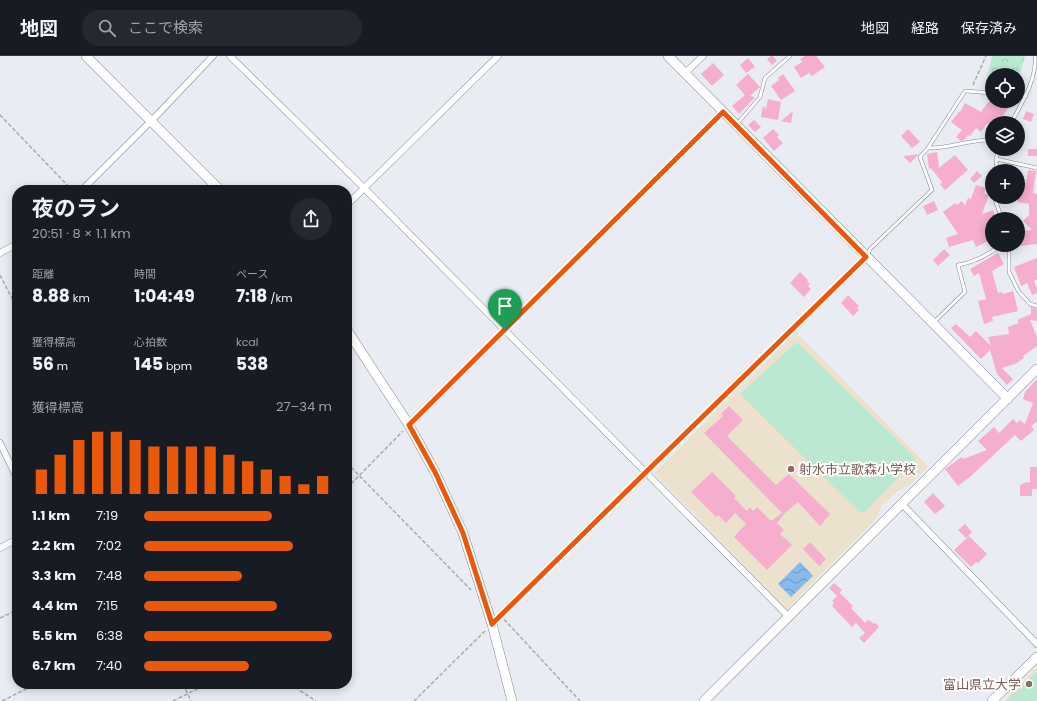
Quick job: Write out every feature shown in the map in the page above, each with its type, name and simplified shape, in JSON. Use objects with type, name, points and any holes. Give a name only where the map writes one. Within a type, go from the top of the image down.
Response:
[{"type":"street","points":[[86,56],[215,185]]},
{"type":"street","points":[[87,185],[213,56]]},
{"type":"street","points":[[230,56],[364,188],[789,616]]},
{"type":"street","points":[[352,200],[498,56]]},
{"type":"street","points":[[668,56],[1008,399]]},
{"type":"street","points":[[685,73],[703,56]]},
{"type":"street","points":[[0,253],[12,247]]},
{"type":"street","points":[[352,338],[409,425],[435,472],[463,533],[492,624],[512,701]]},
{"type":"street","points":[[704,701],[1037,369]]},
{"type":"street","points":[[0,443],[12,468]]},
{"type":"street","points":[[902,504],[1037,644]]},
{"type":"street","points":[[0,548],[12,542]]},
{"type":"street","points":[[992,701],[1037,657]]},
{"type":"lane","points":[[736,125],[760,97],[765,78],[790,56]]},
{"type":"lane","points":[[1016,116],[1032,81],[1036,64],[1035,56]]},
{"type":"lane","points":[[866,257],[870,249],[932,190],[920,157],[928,148],[965,91],[985,93]]},
{"type":"lane","points":[[928,148],[985,141]]},
{"type":"lane","points":[[996,164],[997,156]]},
{"type":"lane","points":[[996,160],[1037,168]]},
{"type":"lane","points":[[932,323],[965,292],[958,265],[981,259],[991,252]]},
{"type":"lane","points":[[1009,252],[1010,272],[1019,292],[1030,304],[1037,306]]},
{"type":"path","points":[[971,92],[986,56]]},
{"type":"path","points":[[352,483],[723,112]]},
{"type":"path","points":[[0,114],[67,185]]},
{"type":"path","points":[[414,701],[866,257]]},
{"type":"path","points":[[0,275],[12,298]]},
{"type":"path","points":[[352,468],[473,591]]},
{"type":"path","points":[[0,618],[12,612]]},
{"type":"path","points":[[500,615],[580,701]]},
{"type":"path","points":[[2,701],[26,689]]},
{"type":"path","points":[[184,689],[191,701]]},
{"type":"path","points":[[173,701],[197,689]]},
{"type":"path","points":[[298,689],[316,701]]},
{"type":"shaded area","name":"射水市立歌森小学校","points":[[796,332],[928,466],[911,484],[898,491],[881,506],[876,519],[787,609],[654,473]]},
{"type":"shaded area","name":"富山県立大学","points":[[1037,667],[1037,701],[1004,701]]},
{"type":"green space","points":[[992,56],[1025,56],[1022,68],[989,68]]},
{"type":"green space","points":[[797,342],[916,459],[864,513],[858,511],[740,394]]},
{"type":"green space","name":"富山県立大学","points":[[1037,672],[1037,701],[1006,701]]},
{"type":"water","points":[[800,562],[813,576],[791,597],[778,584]]},
{"type":"building","points":[[773,56],[777,61],[772,65],[767,59]]},
{"type":"building","points":[[805,56],[816,56],[825,67],[812,76],[809,73],[801,78],[794,67],[802,62],[800,59]]},
{"type":"building","points":[[748,58],[755,67],[746,73],[740,65]]},
{"type":"building","points":[[713,63],[724,75],[712,86],[701,74]]},
{"type":"building","points":[[748,74],[760,87],[750,96],[755,97],[739,114],[732,106],[745,95],[736,85]]},
{"type":"building","points":[[783,74],[795,91],[781,100],[771,86],[779,80],[778,78]]},
{"type":"building","points":[[768,99],[781,102],[778,120],[761,117],[763,106],[766,109]]},
{"type":"building","points":[[965,103],[981,112],[985,106],[985,108],[1008,108],[1003,116],[985,116],[985,126],[981,132],[976,128],[970,136],[968,135],[961,141],[956,137],[962,130],[951,122],[960,112]]},
{"type":"building","points":[[793,111],[791,123],[781,121]]},
{"type":"building","points":[[1026,111],[1034,114],[1031,122],[1025,120],[1024,116]]},
{"type":"building","points":[[754,120],[761,127],[755,132],[748,125]]},
{"type":"building","points":[[773,129],[779,135],[777,137],[783,143],[774,151],[763,138]]},
{"type":"building","points":[[908,129],[920,142],[912,148],[901,136]]},
{"type":"building","points":[[1028,149],[1037,149],[1037,156],[1028,156]]},
{"type":"building","points":[[937,152],[939,168],[955,155],[968,170],[945,190],[940,184],[942,182],[931,168],[929,169],[927,154]]},
{"type":"building","points":[[919,154],[910,163],[903,156]]},
{"type":"building","points":[[1028,170],[1036,171],[1033,193],[1037,194],[1037,244],[1025,245],[1025,230],[1032,230],[1025,223],[1025,219],[1029,215],[1029,204],[1025,203]]},
{"type":"building","points":[[977,171],[982,176],[974,183],[970,179]]},
{"type":"building","points":[[976,185],[985,188],[984,193],[986,204],[982,214],[985,213],[985,242],[976,247],[973,240],[949,247],[946,238],[958,234],[943,212],[955,203],[957,205],[962,201],[965,206],[968,198],[971,199]]},
{"type":"building","points":[[934,201],[938,210],[927,215],[923,206]]},
{"type":"building","points":[[944,249],[950,255],[938,266],[933,260]]},
{"type":"building","points":[[998,253],[1004,264],[992,271],[998,293],[1002,292],[1003,294],[1013,291],[1018,311],[992,317],[993,321],[984,324],[978,301],[986,299],[979,273],[974,276],[970,269]]},
{"type":"building","points":[[1037,258],[1037,279],[1034,281],[1037,288],[1037,293],[1032,295],[1027,283],[1021,286],[1014,267]]},
{"type":"building","points":[[800,272],[808,280],[807,281],[810,284],[808,286],[811,289],[804,297],[790,283]]},
{"type":"building","points":[[848,295],[859,306],[857,308],[859,310],[853,316],[841,303]]},
{"type":"building","points":[[1031,307],[1037,309],[1037,321],[1030,320],[1037,337],[1037,346],[1023,356],[1024,358],[1017,363],[1002,368],[1013,379],[1007,385],[997,374],[990,350],[981,359],[951,328],[956,324],[970,337],[976,331],[991,346],[988,337],[1009,334],[1008,327],[1019,323],[1017,320],[1031,314]]},
{"type":"building","points":[[1037,379],[1037,422],[1031,426],[1034,430],[1021,441],[1015,435],[971,476],[958,486],[945,469],[962,457],[963,459],[987,450],[978,441],[994,427],[999,433],[1013,419],[1017,423],[1020,420],[1025,424],[1033,403],[1023,399],[1025,392]]},
{"type":"building","points":[[729,406],[743,420],[727,436],[776,485],[789,474],[830,514],[820,526],[798,502],[785,513],[777,523],[784,530],[780,534],[792,545],[767,570],[734,537],[746,524],[735,513],[726,523],[718,515],[716,517],[691,492],[712,472],[736,496],[734,498],[747,511],[750,507],[753,511],[757,507],[771,521],[782,513],[704,433],[723,416],[721,414]]},
{"type":"building","points":[[1030,467],[1037,467],[1037,489],[1032,489],[1032,496],[1020,496],[1020,485],[1030,482]]},
{"type":"building","points":[[933,493],[945,506],[935,514],[924,502]]},
{"type":"building","points":[[965,524],[972,532],[966,538],[958,530]]},
{"type":"building","points":[[969,536],[987,554],[978,563],[976,562],[971,567],[954,550]]},
{"type":"building","points":[[810,542],[826,559],[819,566],[803,549]]},
{"type":"building","points":[[834,583],[842,590],[837,596],[829,588]]},
{"type":"building","points":[[840,593],[853,606],[851,608],[865,623],[868,620],[875,624],[876,623],[879,627],[864,643],[859,638],[865,633],[856,623],[852,627],[832,606],[834,603],[832,601]]},
{"type":"place","name":"射水市立歌森小学校","points":[[791,469]]},
{"type":"place","name":"富山県立大学","points":[[1029,684]]},
{"type":"route","points":[[723,112],[866,257],[492,624],[463,533],[435,472],[409,425],[505,330],[723,112]]}]
